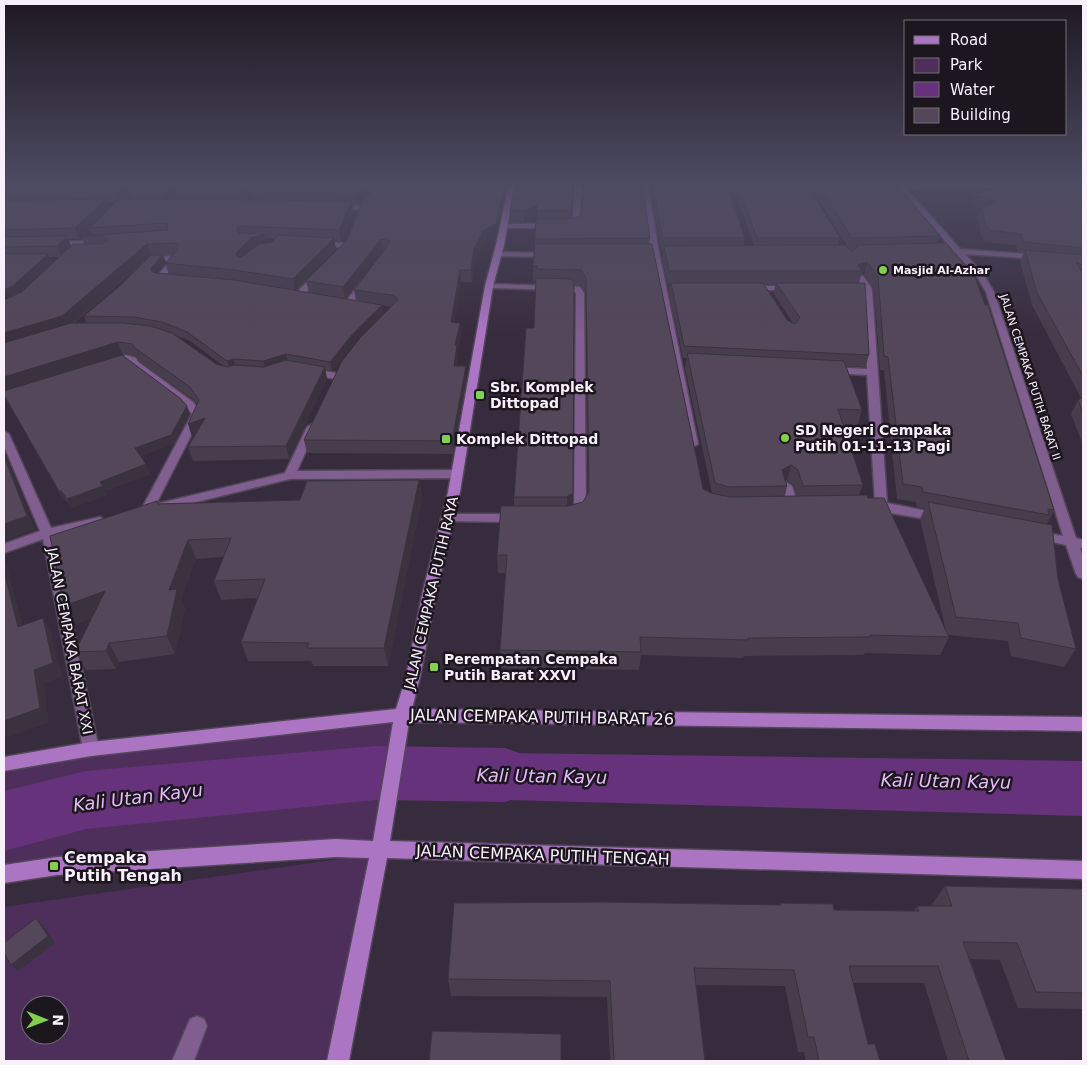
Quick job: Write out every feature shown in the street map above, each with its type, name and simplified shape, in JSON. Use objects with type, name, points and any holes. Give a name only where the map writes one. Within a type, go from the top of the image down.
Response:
[{"type":"street","name":"JALAN CEMPAKA PUTIH RAYA","points":[[338,1061],[380,850],[401,722],[413,677],[429,595],[457,474],[490,286],[502,234]]},
{"type":"street","points":[[652,234],[655,254],[667,289],[682,363],[696,455]]},
{"type":"street","name":"JALAN CEMPAKA PUTIH BARAT II","points":[[943,234],[981,278],[990,292],[1077,543],[1083,574]]},
{"type":"street","points":[[338,256],[349,236]]},
{"type":"street","points":[[48,244],[89,243],[74,252]]},
{"type":"street","points":[[305,244],[345,244]]},
{"type":"street","points":[[924,251],[957,250],[1045,258]]},
{"type":"street","points":[[498,254],[559,254]]},
{"type":"street","points":[[140,272],[151,259],[177,258],[160,278],[182,279]]},
{"type":"street","points":[[289,294],[303,296],[325,269]]},
{"type":"street","points":[[348,304],[370,275]]},
{"type":"street","points":[[860,278],[864,289],[872,372],[881,506]]},
{"type":"street","points":[[490,286],[569,288],[580,293],[580,509],[578,515],[567,518]]},
{"type":"street","points":[[745,288],[766,292],[802,288]]},
{"type":"street","points":[[98,367],[126,358],[133,360],[134,363],[189,404],[196,414],[193,424],[142,511],[290,475],[457,474]]},
{"type":"street","points":[[329,389],[343,366]]},
{"type":"street","points":[[823,369],[872,372]]},
{"type":"street","points":[[298,370],[336,376]]},
{"type":"street","points":[[290,475],[317,415]]},
{"type":"street","name":"JALAN CEMPAKA BARAT XXI","points":[[4,434],[48,533],[90,749]]},
{"type":"street","points":[[786,486],[793,508]]},
{"type":"street","points":[[862,506],[881,506],[947,518]]},
{"type":"street","points":[[4,549],[48,533],[110,518]]},
{"type":"street","points":[[447,518],[527,518]]},
{"type":"street","points":[[1022,532],[1077,543]]},
{"type":"street","name":"JALAN CEMPAKA PUTIH BARAT 26","points":[[4,764],[90,749],[345,719],[401,722],[1083,724]]},
{"type":"street","name":"JALAN CEMPAKA PUTIH TENGAH","points":[[4,874],[57,866],[336,848],[1083,870]]},
{"type":"street","points":[[184,1061],[197,1026]]},
{"type":"green space","points":[[402,715],[370,856],[329,1061],[4,1061],[4,907],[361,856],[4,875],[4,764],[91,749]]},
{"type":"water","points":[[443,752],[1083,761],[1083,816],[439,798]]},
{"type":"building","points":[[114,234],[264,234],[251,238],[236,253],[236,256],[240,258],[259,244],[273,242],[278,235],[334,238],[293,279],[234,270],[165,263],[178,250],[178,243],[147,244],[62,316],[4,333],[4,300],[22,292],[73,244],[102,244],[108,240],[102,236],[81,236]]},
{"type":"building","points":[[350,234],[482,234],[474,249],[471,270],[460,270],[451,322],[460,323],[455,345],[457,345],[454,366],[466,366],[452,441],[304,440],[342,361],[360,338],[397,301],[397,298],[392,295],[354,290],[391,241],[381,239],[343,287],[306,281],[347,240]]},
{"type":"building","points":[[535,234],[649,234],[650,238],[535,239]]},
{"type":"building","points":[[661,234],[744,234],[745,238],[662,238]]},
{"type":"building","points":[[755,234],[837,234],[840,238],[757,238]]},
{"type":"building","points":[[849,234],[938,234],[940,236],[852,238]]},
{"type":"building","points":[[1019,234],[1083,234],[1083,248],[1023,242],[1021,234]]},
{"type":"building","points":[[67,236],[57,246],[4,247],[4,237]]},
{"type":"building","points":[[946,243],[975,277],[985,305],[988,305],[1054,510],[1048,509],[1049,515],[923,492],[922,487],[903,484],[888,357],[884,356],[878,276],[867,262],[858,265],[862,271],[669,271],[664,246],[845,245],[852,251],[857,248],[857,245]]},
{"type":"building","points":[[535,244],[652,244],[703,489],[711,493],[730,497],[867,495],[868,498],[884,498],[949,637],[870,635],[871,637],[748,638],[748,640],[640,637],[641,652],[500,650],[507,555],[497,555],[501,506],[568,506],[583,502],[589,491],[586,278],[581,270],[537,269],[537,266],[533,266]]},
{"type":"building","points":[[1025,250],[1083,255],[1083,265],[1076,262],[1083,273],[1083,376],[1037,293]]},
{"type":"building","points":[[4,254],[48,254],[13,286],[4,290]]},
{"type":"building","points":[[151,255],[163,255],[151,268],[151,271],[156,273],[234,280],[382,305],[352,335],[330,362],[286,354],[263,361],[233,359],[227,361],[187,332],[162,322],[134,317],[84,316],[120,286]]},
{"type":"building","points":[[536,278],[569,279],[574,281],[573,493],[567,497],[514,497],[526,328],[534,328]]},
{"type":"building","points":[[671,283],[763,283],[787,320],[795,324],[800,318],[776,283],[865,283],[869,355],[684,346]]},
{"type":"building","points":[[71,323],[123,323],[150,326],[172,333],[216,364],[227,367],[234,365],[264,367],[286,360],[325,367],[286,446],[188,447],[205,418],[188,424],[199,400],[190,387],[132,344],[118,342],[4,377],[4,343]]},
{"type":"building","name":"SD Negeri Cempaka Putih 01-11-13 Pagi","points":[[687,353],[844,361],[862,410],[838,409],[863,485],[803,486],[798,470],[791,465],[782,470],[787,486],[729,487],[715,483]]},
{"type":"building","points":[[122,355],[181,399],[187,406],[171,435],[135,448],[146,464],[100,482],[103,486],[67,499],[59,491],[4,395],[4,391]]},
{"type":"building","points":[[1083,397],[1083,413],[1078,400]]},
{"type":"building","points":[[4,456],[27,516],[4,524]]},
{"type":"building","points":[[419,480],[384,648],[307,648],[309,643],[241,642],[265,579],[214,581],[231,538],[188,540],[169,590],[177,589],[167,636],[109,643],[106,651],[75,652],[105,591],[64,606],[50,536],[157,501],[158,504],[300,500],[307,481]]},
{"type":"building","points":[[928,502],[1052,525],[1058,579],[1076,649],[1021,638],[1018,623],[956,617]]},
{"type":"building","points":[[4,571],[18,627],[43,618],[53,663],[34,670],[40,708],[4,721]]},
{"type":"building","points":[[945,886],[1083,889],[1083,993],[1036,992],[1017,943],[963,942],[1006,1060],[1063,1061],[969,1061],[938,966],[849,966],[868,1044],[875,1044],[880,1061],[819,1061],[814,1037],[808,1037],[794,970],[694,968],[705,1061],[614,1061],[610,981],[448,979],[454,903],[603,902],[781,905],[780,903],[833,904],[834,910],[919,911],[917,906],[952,906]]},
{"type":"building","points":[[36,918],[48,936],[11,965],[4,953],[4,943]]},
{"type":"building","points":[[432,1031],[561,1034],[561,1061],[429,1061]]},
{"type":"waterway","name":"Kali Utan Kayu","points":[[4,821],[86,800],[375,773],[505,775]]},
{"type":"place","name":"Masjid Al-Azhar","points":[[883,270]]},
{"type":"place","name":"Sbr. Komplek Dittopad","points":[[480,395]]},
{"type":"place","name":"SD Negeri Cempaka Putih 01-11-13 Pagi","points":[[785,438]]},
{"type":"place","name":"Komplek Dittopad","points":[[446,439]]},
{"type":"place","name":"Perempatan Cempaka Putih Barat XXVI","points":[[434,667]]},
{"type":"place","name":"Cempaka Putih Tengah","points":[[54,866]]}]
